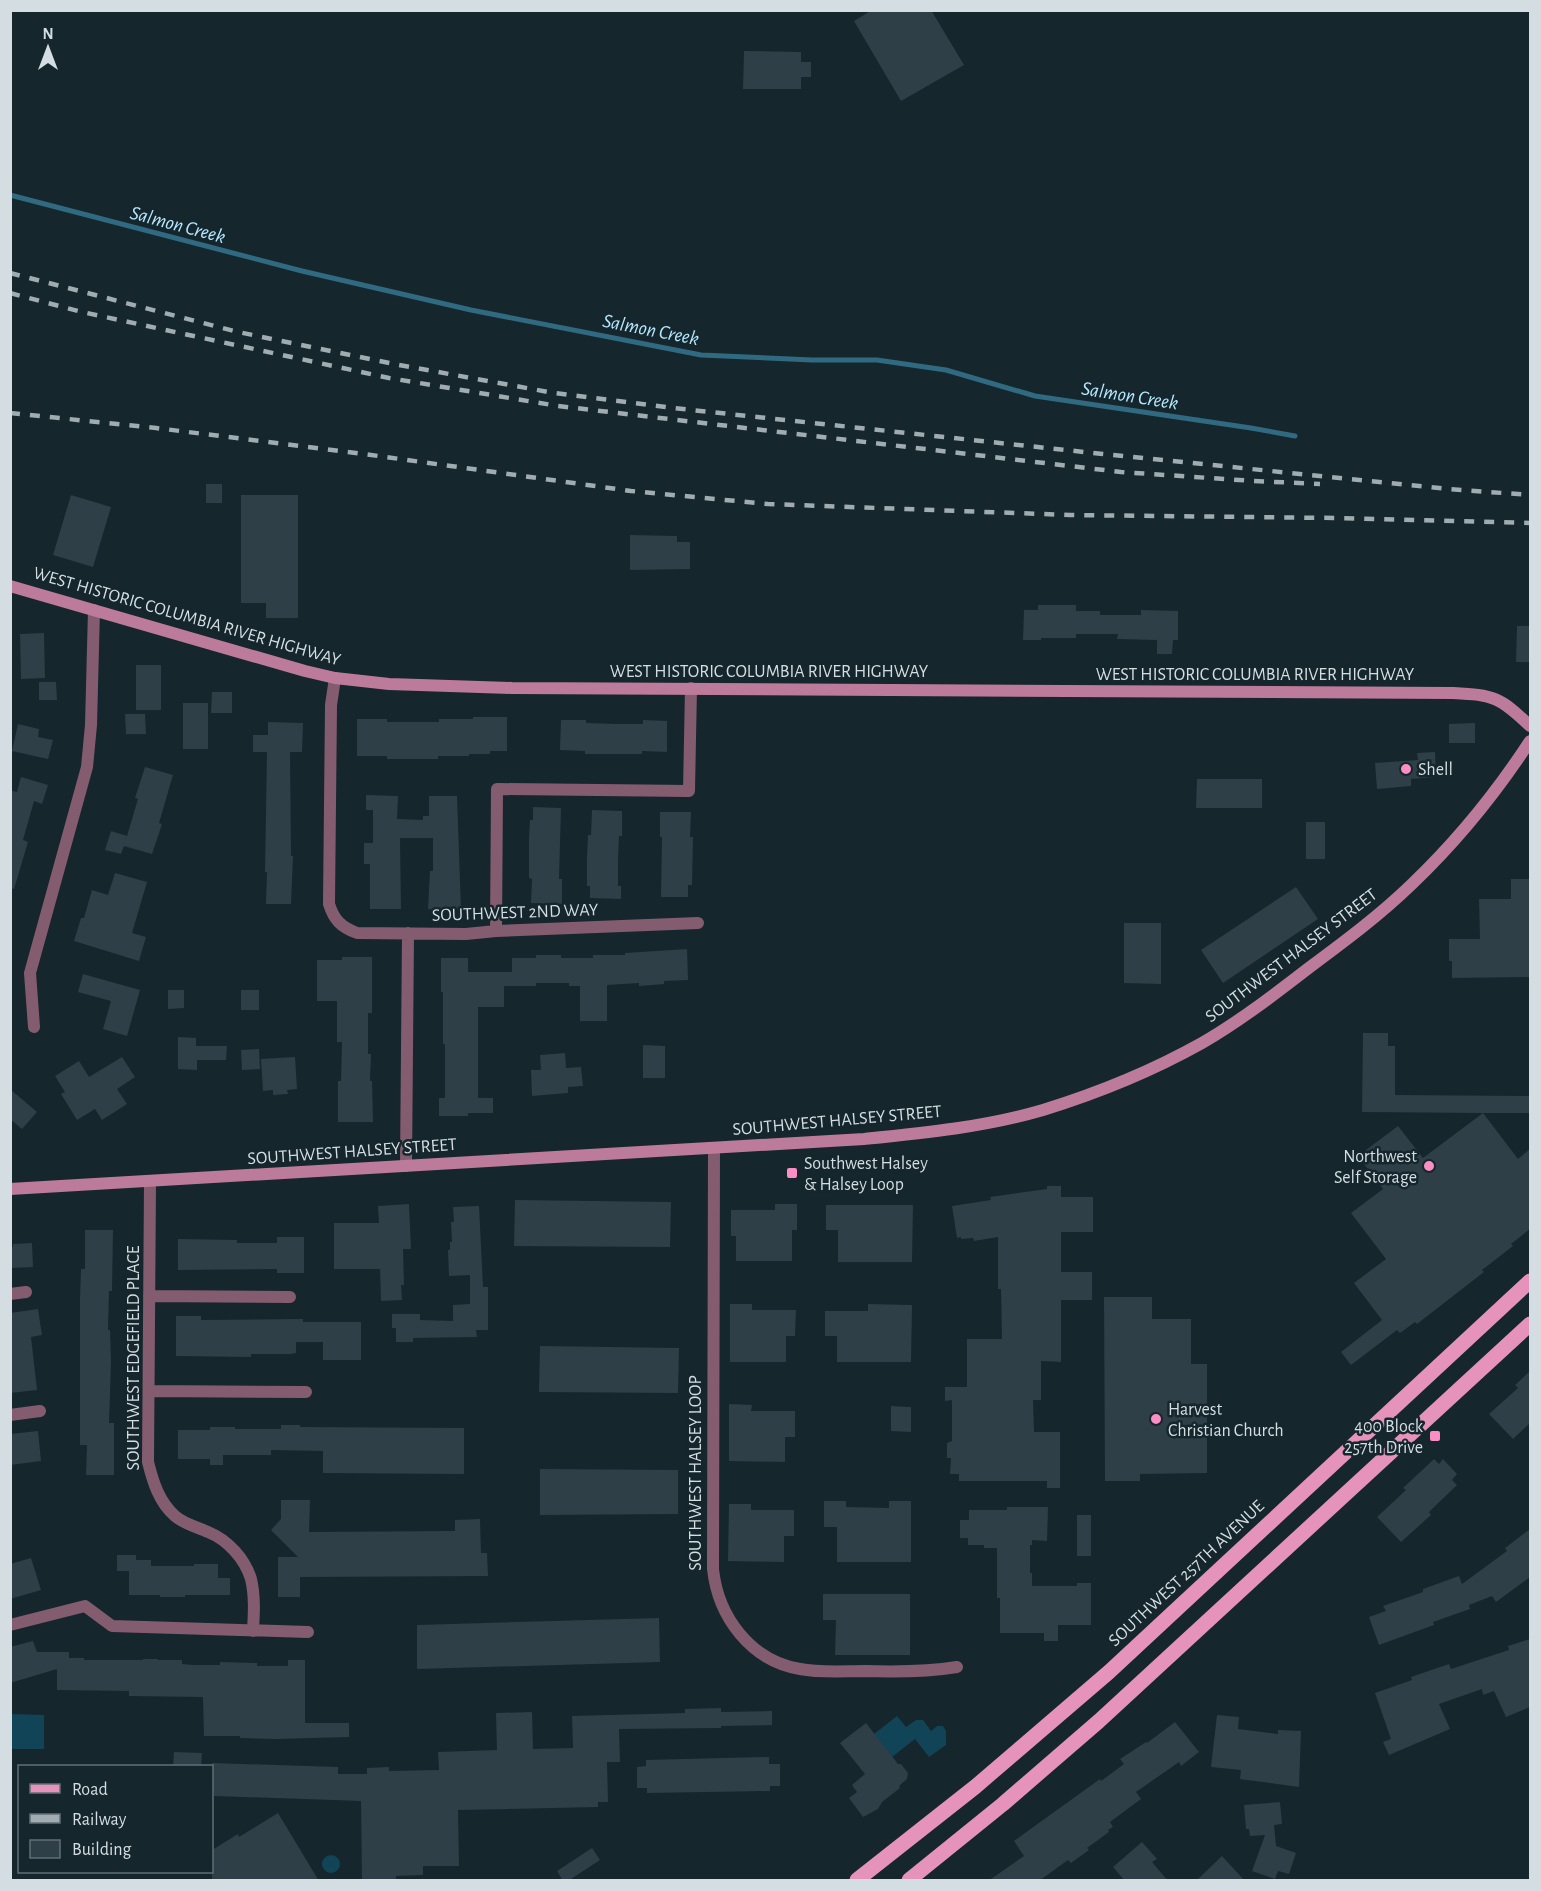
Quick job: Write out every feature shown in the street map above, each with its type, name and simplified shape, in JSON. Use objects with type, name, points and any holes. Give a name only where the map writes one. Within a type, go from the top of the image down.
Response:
[{"type":"main road","name":"SOUTHWEST 257TH AVENUE","points":[[857,1881],[967,1794],[1109,1672],[1530,1281]]},
{"type":"main road","points":[[909,1881],[1004,1804],[1099,1721],[1530,1323]]},
{"type":"street","name":"WEST HISTORIC COLUMBIA RIVER HIGHWAY","points":[[10,586],[305,671],[335,678],[389,684],[1453,693],[1488,696],[1502,701],[1530,726]]},
{"type":"street","points":[[34,1027],[30,973],[87,767],[91,725],[94,610]]},
{"type":"street","name":"SOUTHWEST 2ND WAY","points":[[335,678],[331,705],[329,904],[336,921],[345,928],[357,933],[466,934],[698,923]]},
{"type":"street","points":[[496,931],[497,789],[689,791],[691,688]]},
{"type":"street","name":"SOUTHWEST HALSEY STREET","points":[[10,1190],[906,1135],[1013,1118],[1068,1102],[1131,1078],[1203,1042],[1284,987],[1376,916],[1411,885],[1462,831],[1486,803],[1530,741]]},
{"type":"street","points":[[406,1166],[408,933]]},
{"type":"street","name":"SOUTHWEST HALSEY LOOP","points":[[714,1148],[713,1569],[721,1603],[730,1621],[750,1645],[767,1658],[800,1670],[929,1672],[957,1668]]},
{"type":"street","name":"SOUTHWEST EDGEFIELD PLACE","points":[[150,1182],[148,1462],[153,1483],[162,1500],[176,1516],[226,1543],[242,1561],[250,1578],[254,1597],[253,1630]]},
{"type":"street","points":[[10,1294],[26,1292]]},
{"type":"street","points":[[149,1296],[290,1297]]},
{"type":"street","points":[[149,1391],[306,1392]]},
{"type":"street","points":[[10,1415],[40,1411]]},
{"type":"street","points":[[10,1625],[85,1606],[112,1626],[308,1632]]},
{"type":"shaded area","points":[[11,1714],[44,1715],[44,1749],[11,1749]]},
{"type":"shaded area","points":[[897,1716],[906,1727],[916,1720],[923,1720],[931,1731],[937,1726],[943,1726],[946,1731],[946,1745],[929,1757],[915,1739],[892,1757],[874,1734]]},
{"type":"shaded area","points":[[327,1855],[335,1855],[340,1860],[338,1871],[327,1873],[322,1868],[322,1860]]},
{"type":"building","points":[[872,10],[931,10],[964,65],[901,101],[854,21]]},
{"type":"building","points":[[744,51],[801,52],[801,62],[811,62],[811,77],[801,77],[801,89],[743,89]]},
{"type":"building","points":[[206,484],[222,484],[222,503],[206,503]]},
{"type":"building","points":[[71,495],[111,507],[93,567],[53,555]]},
{"type":"building","points":[[241,495],[298,495],[298,618],[266,618],[266,603],[241,603]]},
{"type":"building","points":[[630,535],[677,536],[677,542],[690,542],[690,569],[630,570]]},
{"type":"building","points":[[1038,605],[1076,605],[1076,611],[1100,611],[1100,615],[1141,615],[1141,610],[1178,611],[1178,640],[1173,640],[1172,654],[1157,654],[1157,640],[1117,639],[1118,634],[1076,634],[1076,638],[1023,640],[1024,610],[1038,610]]},
{"type":"building","points":[[1517,626],[1530,626],[1530,662],[1516,662]]},
{"type":"building","points":[[44,633],[45,678],[21,679],[20,634]]},
{"type":"building","points":[[136,665],[161,665],[161,710],[136,710]]},
{"type":"building","points":[[39,682],[56,682],[57,700],[39,700]]},
{"type":"building","points":[[212,692],[232,692],[232,713],[211,713]]},
{"type":"building","points":[[183,703],[208,703],[208,749],[183,749]]},
{"type":"building","points":[[125,714],[145,714],[146,734],[126,734]]},
{"type":"building","points":[[473,717],[507,717],[507,751],[490,751],[490,754],[469,754],[469,756],[438,756],[438,759],[387,759],[387,756],[357,756],[357,719],[387,719],[387,722],[439,722],[439,719],[473,719]]},
{"type":"building","points":[[561,720],[618,724],[643,724],[643,720],[667,721],[667,752],[585,754],[585,751],[560,750]]},
{"type":"building","points":[[268,722],[303,723],[302,752],[290,752],[291,856],[293,856],[291,904],[266,904],[267,752],[253,752],[253,735],[268,735]]},
{"type":"building","points":[[1475,723],[1475,743],[1449,743],[1449,724]]},
{"type":"building","points":[[18,724],[39,729],[38,737],[53,740],[48,759],[12,751]]},
{"type":"building","name":"Shell","points":[[1435,752],[1436,777],[1411,779],[1411,786],[1377,789],[1375,763],[1418,760],[1417,753]]},
{"type":"building","points":[[145,767],[173,775],[159,823],[162,824],[152,854],[124,846],[121,854],[105,850],[111,831],[127,836],[138,799],[135,798]]},
{"type":"building","points":[[21,777],[48,785],[42,804],[34,801],[23,840],[28,842],[14,889],[10,888],[10,790],[17,792]]},
{"type":"building","points":[[1197,779],[1262,779],[1262,808],[1196,808]]},
{"type":"building","points":[[366,795],[398,796],[397,819],[423,820],[423,816],[429,816],[429,796],[457,796],[461,909],[428,909],[430,871],[433,871],[433,838],[400,838],[401,909],[370,909],[370,864],[364,864],[364,843],[373,843],[373,810],[366,810]]},
{"type":"building","points":[[533,807],[561,808],[559,879],[562,879],[562,904],[531,903],[529,838]]},
{"type":"building","points":[[592,810],[622,811],[622,836],[619,836],[618,860],[618,886],[621,886],[621,899],[590,898],[590,886],[587,886],[587,858]]},
{"type":"building","points":[[660,812],[691,812],[692,885],[688,885],[688,897],[661,897]]},
{"type":"building","points":[[1306,822],[1325,822],[1325,859],[1306,859]]},
{"type":"building","points":[[115,873],[147,882],[132,933],[146,937],[139,961],[74,941],[92,890],[108,895]]},
{"type":"building","points":[[1511,879],[1530,879],[1530,977],[1452,978],[1449,939],[1480,939],[1479,899],[1511,899]]},
{"type":"building","points":[[1296,887],[1318,919],[1223,983],[1201,950]]},
{"type":"building","points":[[1124,923],[1161,923],[1161,984],[1124,983]]},
{"type":"building","points":[[687,949],[688,980],[664,981],[664,984],[639,986],[639,983],[607,985],[607,1021],[580,1021],[580,986],[569,986],[569,983],[536,983],[536,986],[504,986],[504,1007],[478,1007],[478,1098],[493,1098],[493,1113],[439,1116],[439,1098],[445,1098],[441,958],[468,958],[468,972],[512,972],[512,958],[561,955],[561,958],[593,958],[593,955],[625,955],[625,953]]},
{"type":"building","points":[[342,957],[372,957],[372,1013],[368,1013],[368,1054],[371,1054],[373,1122],[338,1122],[338,1081],[341,1081],[342,1042],[337,1042],[337,1001],[317,1001],[317,960],[342,960]]},
{"type":"building","points":[[83,974],[140,990],[127,1036],[103,1029],[111,1001],[78,992]]},
{"type":"building","points":[[168,990],[184,990],[184,1008],[168,1009]]},
{"type":"building","points":[[241,990],[259,990],[259,1010],[241,1010]]},
{"type":"building","points":[[1363,1033],[1388,1033],[1388,1046],[1395,1046],[1395,1095],[1530,1096],[1530,1113],[1362,1112]]},
{"type":"building","points":[[178,1037],[196,1038],[196,1046],[227,1046],[226,1060],[197,1060],[197,1070],[178,1069]]},
{"type":"building","points":[[643,1045],[665,1046],[665,1078],[643,1078]]},
{"type":"building","points":[[259,1049],[260,1069],[242,1070],[241,1050]]},
{"type":"building","points":[[565,1053],[566,1068],[581,1067],[583,1086],[568,1087],[568,1093],[532,1096],[531,1070],[541,1070],[540,1055]]},
{"type":"building","points":[[122,1057],[135,1077],[117,1089],[127,1104],[102,1120],[95,1109],[77,1120],[61,1094],[65,1092],[55,1076],[79,1061],[89,1077]]},
{"type":"building","points":[[295,1057],[297,1089],[287,1090],[288,1094],[273,1095],[273,1090],[263,1091],[261,1059]]},
{"type":"building","points":[[10,1089],[37,1112],[22,1129],[10,1119]]},
{"type":"building","points":[[1483,1113],[1518,1159],[1530,1149],[1530,1229],[1511,1244],[1513,1246],[1482,1270],[1484,1272],[1417,1324],[1415,1322],[1400,1333],[1397,1330],[1351,1365],[1341,1352],[1382,1320],[1354,1283],[1386,1259],[1351,1213],[1383,1189],[1358,1156],[1398,1126],[1423,1158]]},
{"type":"building","points":[[1047,1186],[1061,1186],[1061,1197],[1093,1197],[1093,1232],[1061,1232],[1061,1272],[1092,1272],[1092,1300],[1061,1300],[1061,1362],[1041,1361],[1041,1400],[1033,1400],[1034,1432],[1060,1432],[1060,1488],[1047,1488],[1047,1481],[959,1481],[959,1474],[950,1474],[951,1458],[947,1458],[947,1443],[952,1441],[952,1400],[945,1401],[945,1387],[967,1387],[967,1339],[1002,1339],[1001,1289],[998,1289],[998,1237],[974,1241],[973,1238],[957,1238],[952,1206],[991,1200],[990,1197],[1047,1189]]},
{"type":"building","points":[[515,1200],[671,1202],[670,1247],[514,1246]]},
{"type":"building","points":[[409,1204],[411,1249],[403,1249],[402,1300],[381,1301],[380,1269],[334,1269],[334,1223],[379,1223],[378,1206]]},
{"type":"building","points":[[775,1204],[797,1204],[797,1230],[792,1230],[792,1261],[736,1261],[736,1236],[731,1236],[731,1210],[775,1210]]},
{"type":"building","points":[[826,1205],[913,1205],[912,1262],[838,1262],[838,1230],[826,1230]]},
{"type":"building","points":[[479,1206],[483,1287],[488,1287],[488,1330],[476,1330],[477,1337],[413,1338],[413,1342],[396,1342],[396,1328],[392,1328],[392,1314],[420,1314],[420,1320],[453,1321],[453,1305],[470,1304],[470,1275],[449,1276],[448,1250],[452,1242],[453,1207]]},
{"type":"building","points":[[85,1230],[113,1230],[112,1291],[109,1291],[108,1330],[110,1330],[111,1362],[109,1423],[114,1423],[114,1475],[86,1475],[87,1445],[80,1445],[80,1299],[81,1269],[85,1269]]},
{"type":"building","points":[[277,1237],[304,1237],[304,1273],[277,1273],[277,1269],[178,1270],[178,1239],[277,1243]]},
{"type":"building","points":[[32,1243],[33,1267],[10,1268],[10,1247],[13,1247],[13,1244]]},
{"type":"building","name":"Harvest Christian Church","points":[[1104,1297],[1152,1297],[1152,1319],[1191,1319],[1191,1364],[1207,1364],[1207,1473],[1140,1474],[1140,1481],[1105,1481]]},
{"type":"building","points":[[730,1304],[752,1304],[752,1310],[796,1310],[795,1336],[786,1336],[786,1362],[730,1362]]},
{"type":"building","points":[[868,1304],[912,1305],[911,1362],[837,1362],[837,1336],[825,1336],[825,1311],[868,1311]]},
{"type":"building","points":[[38,1309],[42,1335],[31,1337],[37,1390],[10,1393],[10,1313]]},
{"type":"building","points":[[176,1316],[201,1316],[201,1320],[303,1319],[303,1322],[361,1322],[361,1360],[323,1360],[323,1342],[296,1342],[296,1353],[291,1354],[251,1354],[251,1357],[176,1356]]},
{"type":"building","points":[[540,1346],[679,1348],[678,1393],[539,1392]]},
{"type":"building","points":[[1530,1371],[1530,1423],[1513,1439],[1489,1414],[1518,1388],[1515,1385]]},
{"type":"building","points":[[729,1404],[752,1405],[751,1411],[795,1411],[795,1437],[785,1437],[785,1462],[729,1461]]},
{"type":"building","points":[[891,1406],[911,1407],[911,1432],[891,1431]]},
{"type":"building","points":[[281,1425],[464,1428],[464,1474],[323,1473],[323,1451],[271,1450],[271,1455],[223,1455],[223,1465],[210,1465],[210,1459],[178,1459],[178,1430],[210,1430],[210,1427],[281,1429]]},
{"type":"building","points":[[38,1431],[41,1461],[10,1465],[10,1434]]},
{"type":"building","points":[[1434,1459],[1439,1464],[1443,1459],[1457,1474],[1452,1480],[1457,1485],[1429,1512],[1431,1515],[1401,1542],[1377,1517]]},
{"type":"building","points":[[540,1469],[678,1470],[678,1514],[540,1515]]},
{"type":"building","points":[[281,1500],[310,1500],[309,1532],[455,1531],[455,1520],[480,1519],[481,1553],[487,1553],[488,1576],[300,1577],[300,1597],[278,1597],[278,1557],[298,1557],[271,1530],[281,1519]]},
{"type":"building","points":[[824,1501],[846,1501],[846,1507],[889,1508],[889,1501],[911,1501],[911,1562],[837,1562],[837,1527],[824,1527]]},
{"type":"building","points":[[729,1504],[751,1504],[751,1510],[794,1510],[794,1536],[784,1536],[784,1562],[728,1561]]},
{"type":"building","points":[[1007,1507],[1048,1507],[1047,1541],[1032,1540],[1032,1545],[1030,1545],[1032,1586],[1077,1586],[1077,1583],[1091,1583],[1091,1625],[1058,1625],[1058,1641],[1044,1641],[1044,1633],[1000,1633],[997,1548],[968,1545],[968,1538],[960,1538],[960,1520],[969,1520],[969,1510],[1007,1510]]},
{"type":"building","points":[[1077,1515],[1091,1515],[1091,1556],[1077,1556]]},
{"type":"building","points":[[1530,1529],[1530,1577],[1496,1602],[1492,1596],[1469,1605],[1470,1609],[1433,1622],[1434,1625],[1379,1645],[1369,1617],[1386,1611],[1383,1606],[1459,1576],[1462,1584],[1507,1551],[1505,1548]]},
{"type":"building","points":[[117,1555],[136,1555],[136,1560],[151,1560],[151,1566],[218,1564],[218,1578],[230,1578],[230,1595],[160,1597],[160,1595],[129,1595],[129,1571],[117,1571]]},
{"type":"building","points":[[31,1558],[41,1590],[10,1599],[10,1564]]},
{"type":"building","points":[[823,1594],[910,1594],[910,1655],[835,1655],[836,1620],[823,1620]]},
{"type":"building","points":[[659,1618],[660,1662],[417,1669],[417,1625]]},
{"type":"building","points":[[1530,1639],[1530,1707],[1506,1717],[1494,1691],[1483,1695],[1482,1689],[1439,1704],[1450,1729],[1389,1755],[1383,1742],[1391,1739],[1375,1693],[1449,1664],[1451,1669],[1509,1650],[1508,1646]]},
{"type":"building","points":[[33,1641],[37,1652],[69,1652],[69,1658],[84,1658],[84,1660],[158,1659],[182,1660],[182,1664],[193,1665],[220,1665],[220,1662],[257,1663],[257,1666],[288,1666],[288,1660],[305,1660],[305,1723],[349,1723],[349,1737],[276,1739],[204,1736],[203,1697],[129,1696],[129,1691],[57,1690],[57,1669],[10,1683],[10,1647]]},
{"type":"building","points":[[721,1708],[721,1712],[772,1711],[772,1725],[619,1729],[620,1762],[607,1762],[608,1802],[598,1802],[598,1807],[458,1810],[459,1866],[423,1866],[423,1875],[396,1876],[396,1881],[362,1881],[361,1801],[214,1796],[213,1791],[212,1763],[338,1767],[338,1774],[367,1774],[367,1768],[389,1767],[389,1771],[439,1770],[438,1752],[497,1750],[496,1713],[532,1712],[533,1749],[573,1748],[572,1716],[685,1713],[685,1709]]},
{"type":"building","points":[[1217,1715],[1239,1717],[1238,1729],[1278,1734],[1278,1730],[1301,1731],[1299,1787],[1240,1779],[1241,1770],[1211,1767]]},
{"type":"building","points":[[1175,1722],[1199,1752],[1181,1766],[1179,1762],[1136,1792],[1141,1799],[1110,1822],[1113,1827],[1087,1848],[1089,1850],[1071,1863],[1068,1860],[1039,1881],[988,1881],[1024,1856],[1014,1841],[1124,1764],[1120,1759]]},
{"type":"building","points":[[866,1723],[898,1764],[901,1764],[908,1773],[907,1779],[899,1786],[900,1788],[882,1802],[878,1809],[863,1817],[849,1798],[857,1792],[852,1785],[865,1774],[840,1743]]},
{"type":"building","points":[[174,1752],[202,1753],[201,1765],[173,1765]]},
{"type":"building","points":[[769,1757],[769,1764],[780,1764],[780,1786],[770,1786],[770,1791],[647,1793],[647,1788],[637,1788],[637,1767],[646,1766],[646,1760]]},
{"type":"building","points":[[1280,1802],[1282,1824],[1274,1825],[1276,1846],[1296,1853],[1289,1874],[1278,1871],[1275,1879],[1252,1871],[1265,1835],[1250,1836],[1249,1829],[1246,1829],[1244,1805]]},
{"type":"building","points":[[278,1813],[319,1881],[212,1881],[213,1849],[238,1834],[239,1837]]},
{"type":"building","points":[[1142,1842],[1157,1859],[1152,1862],[1168,1881],[1125,1881],[1113,1867]]},
{"type":"building","points":[[592,1848],[600,1860],[568,1881],[563,1881],[557,1871]]},
{"type":"building","points":[[1222,1856],[1245,1881],[1196,1881]]},
{"type":"waterway","name":"Salmon Creek","points":[[10,195],[302,271],[471,310],[701,355],[812,360],[877,360],[946,370],[1035,396],[1295,436]]},
{"type":"railway","points":[[10,273],[238,332],[394,364],[554,393],[1103,454],[1530,495]]},
{"type":"railway","points":[[10,293],[82,312],[389,378],[558,406],[1121,472],[1320,484]]},
{"type":"railway","points":[[10,413],[156,428],[364,454],[631,491],[768,504],[1070,515],[1530,523]]},
{"type":"place","name":"Shell","points":[[1406,769]]},
{"type":"place","name":"Northwest Self Storage","points":[[1429,1166]]},
{"type":"place","name":"Southwest Halsey & Halsey Loop","points":[[792,1173]]},
{"type":"place","name":"Harvest Christian Church","points":[[1156,1419]]},
{"type":"place","name":"400 Block 257th Drive","points":[[1435,1436]]}]
